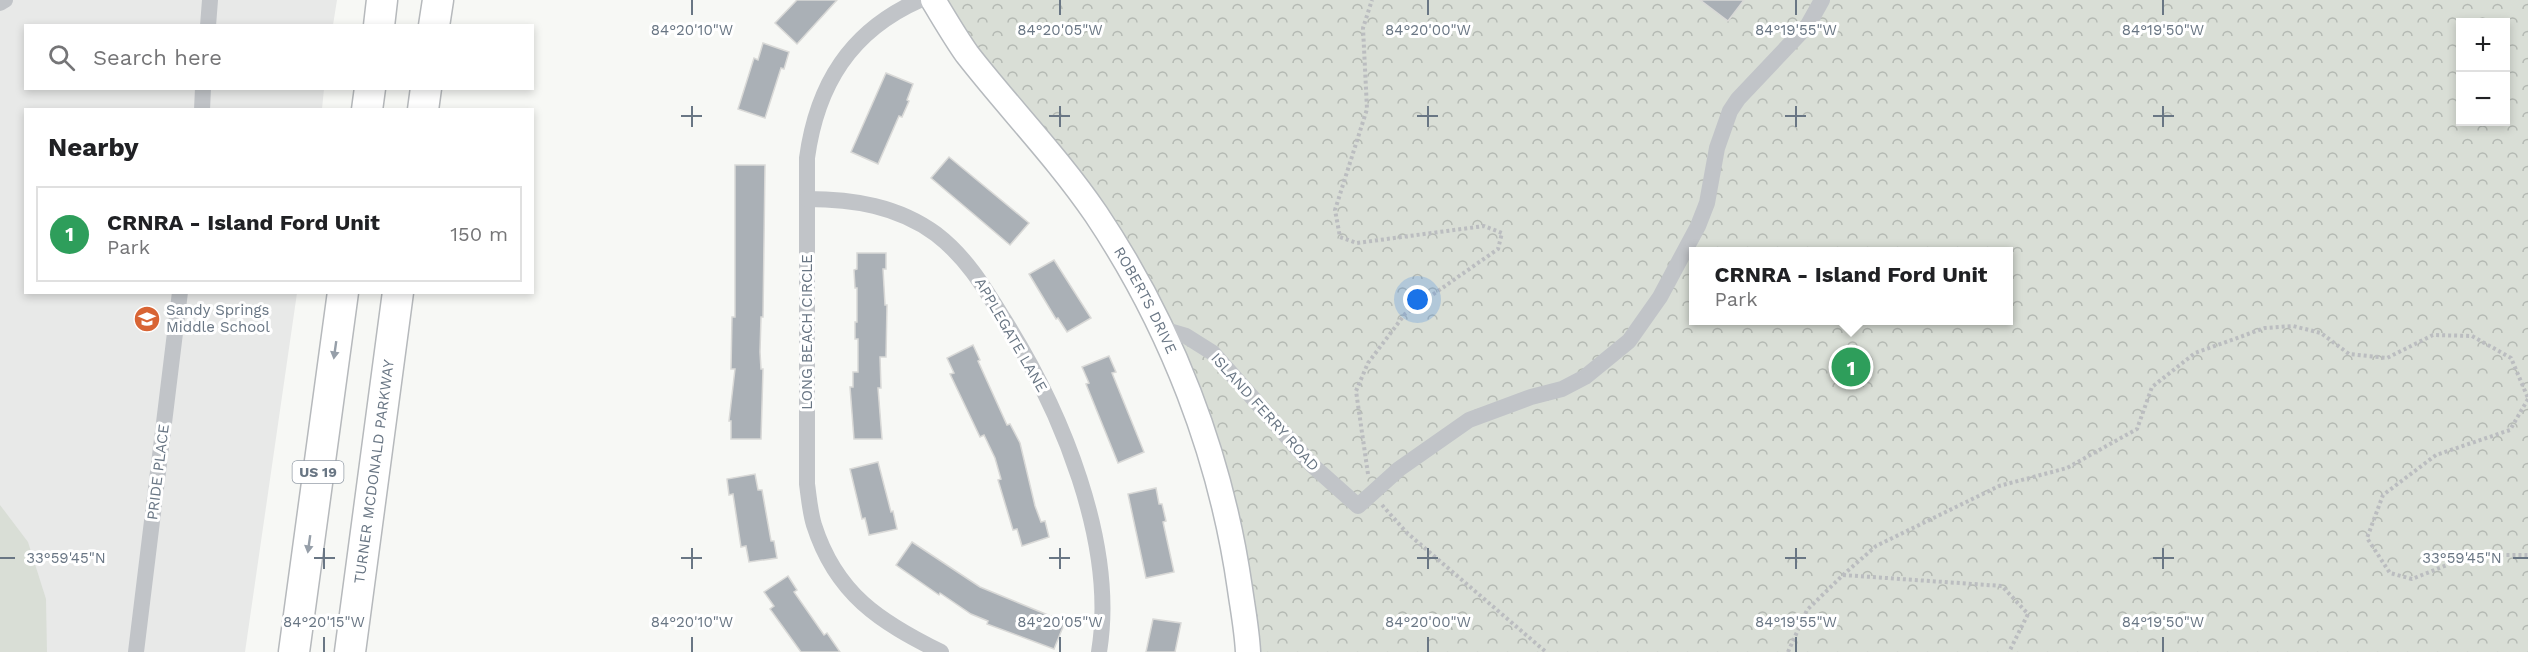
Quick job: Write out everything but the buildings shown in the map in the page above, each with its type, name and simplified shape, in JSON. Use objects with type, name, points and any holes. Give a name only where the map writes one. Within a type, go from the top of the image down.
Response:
[{"type":"highway","points":[[379,24],[382,0]]},
{"type":"highway","points":[[434,24],[438,0]]},
{"type":"highway","points":[[368,108],[370,90]]},
{"type":"highway","points":[[423,108],[426,90]]},
{"type":"highway","name":"US 19","points":[[294,652],[343,294]]},
{"type":"highway","name":"TURNER MCDONALD PARKWAY","points":[[350,652],[398,294]]},
{"type":"street","points":[[0,3],[5,0]]},
{"type":"street","points":[[208,24],[210,0]]},
{"type":"street","name":"LONG BEACH CIRCLE","points":[[920,0],[901,8],[875,26],[852,48],[833,74],[820,100],[811,130],[807,158],[807,484],[814,525],[829,560],[842,581],[858,600],[895,629],[941,652]]},
{"type":"street","name":"ROBERTS DRIVE","points":[[933,0],[966,52],[1048,150],[1095,213],[1128,265],[1163,332],[1205,434],[1233,539],[1248,652]]},
{"type":"street","name":"ISLAND FERRY ROAD","points":[[1163,332],[1169,331],[1186,336],[1213,353],[1311,465],[1358,506],[1399,470],[1468,420],[1531,397],[1562,389],[1585,377],[1629,341],[1660,297],[1698,226],[1707,203],[1717,148],[1730,111],[1738,99],[1808,25],[1822,0]]},
{"type":"street","points":[[201,108],[203,90]]},
{"type":"street","name":"APPLEGATE LANE","points":[[807,200],[839,199],[874,205],[907,217],[935,233],[974,271],[1026,355],[1051,405],[1072,457],[1100,565],[1102,602],[1099,652]]},
{"type":"street","name":"PRIDE PLACE","points":[[136,652],[180,294]]},
{"type":"path","points":[[1372,0],[1363,28],[1367,109],[1335,210],[1340,237],[1357,243],[1484,226],[1502,233],[1498,249],[1405,314],[1368,363],[1356,391],[1371,493],[1406,532],[1546,652]]},
{"type":"path","points":[[1788,652],[1807,610],[1876,546],[1999,486],[2067,468],[2136,429],[2152,387],[2195,353],[2265,328],[2293,326],[2321,333],[2349,354],[2387,358],[2433,335],[2472,336],[2511,358],[2528,398],[2510,430],[2436,455],[2383,495],[2367,538],[2390,573],[2412,579],[2472,555],[2528,555]]},
{"type":"path","points":[[1843,575],[2002,585],[2028,614],[2009,652]]},
{"type":"shaded area","name":"Sandy Springs Middle School","points":[[0,0],[337,0],[333,24],[24,24],[24,90],[324,90],[322,108],[24,108],[24,294],[297,294],[245,652],[0,652]]},
{"type":"green space","points":[[937,0],[2528,0],[2528,652],[1245,652],[1207,445],[1142,290]]},
{"type":"green space","points":[[0,505],[28,542],[46,599],[47,652],[0,652]]},
{"type":"place","name":"Sandy Springs Middle School","points":[[147,319]]},
{"type":"place","name":"CRNRA - Island Ford Unit","points":[[1851,367]]}]
